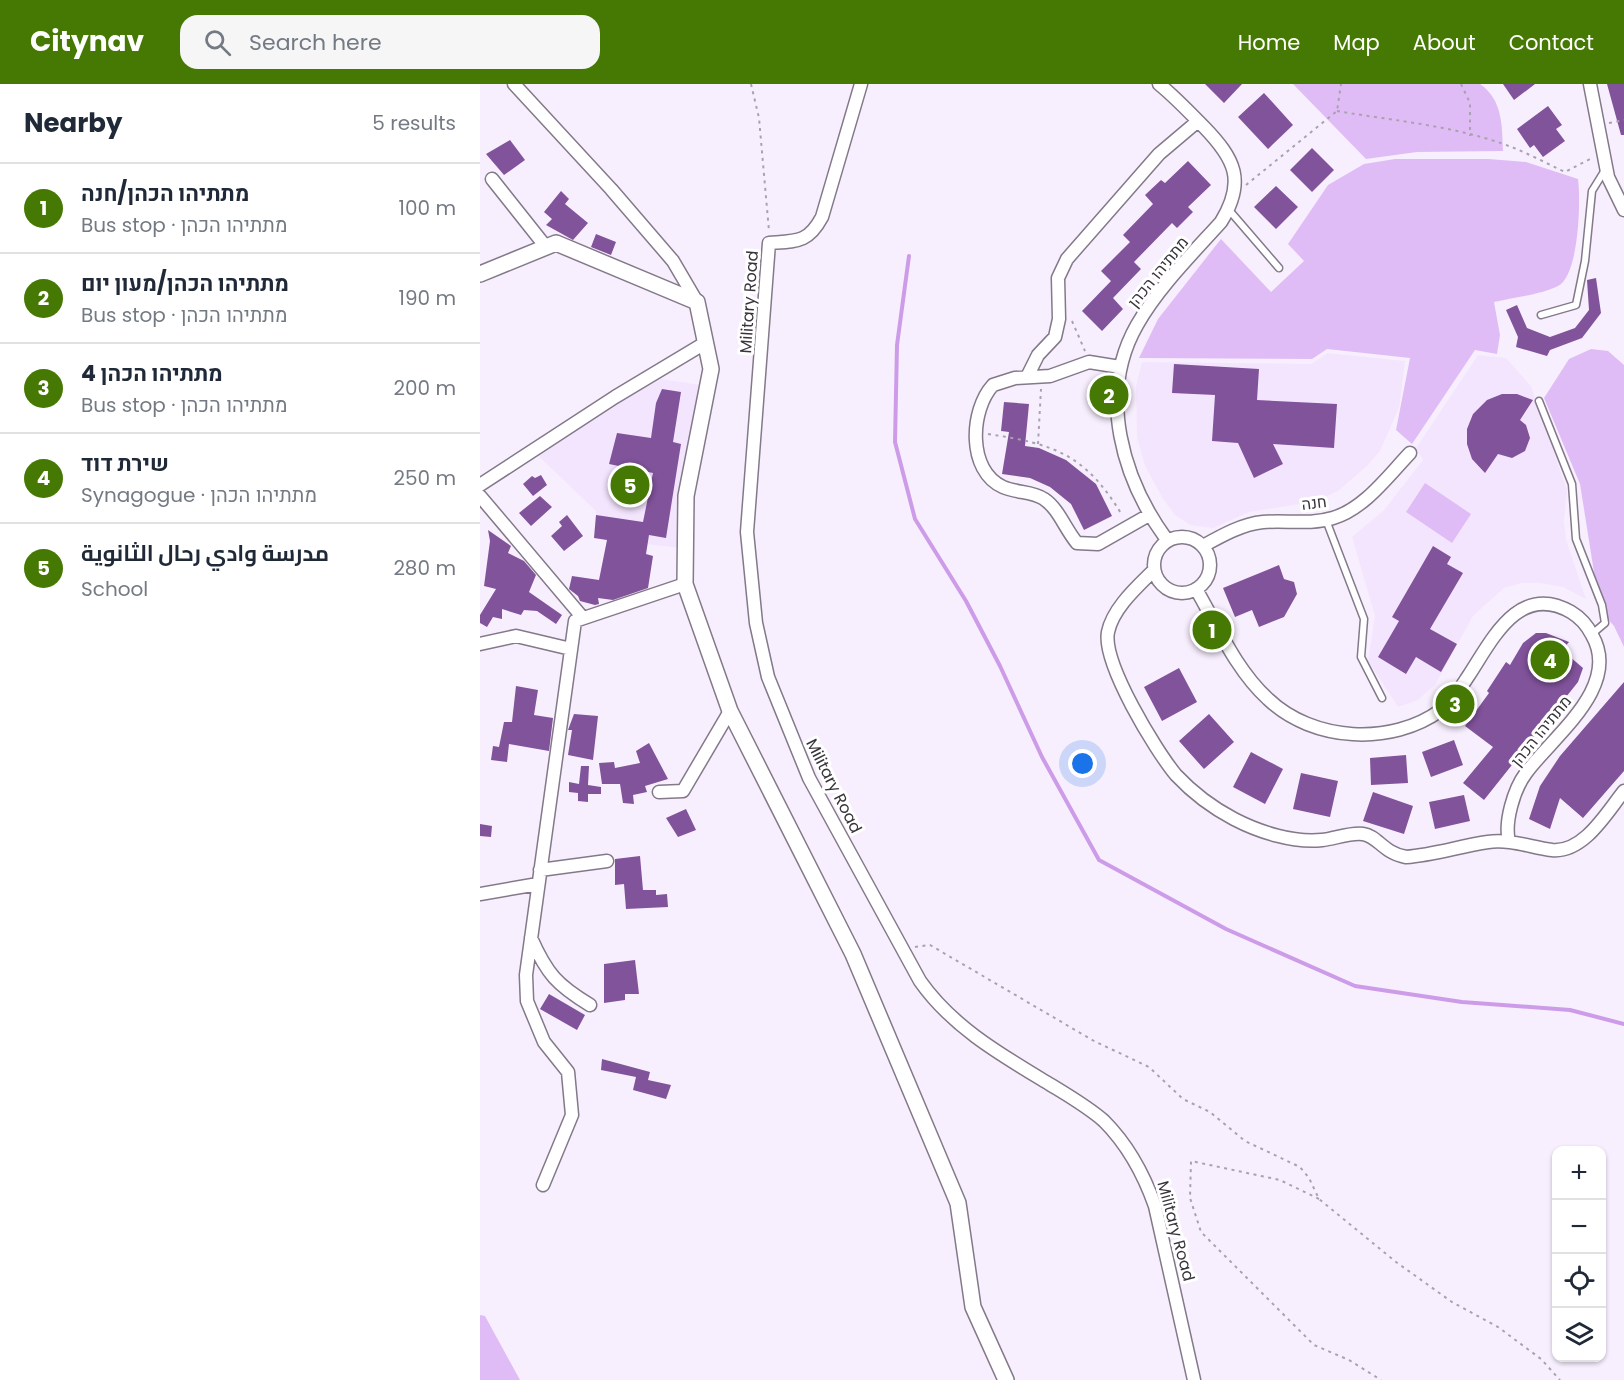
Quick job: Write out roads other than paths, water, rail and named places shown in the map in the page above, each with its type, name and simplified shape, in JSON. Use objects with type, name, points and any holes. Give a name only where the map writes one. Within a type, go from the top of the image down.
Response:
[{"type":"street","points":[[514,84],[611,189],[665,252],[697,302],[711,369],[686,496],[685,584],[730,711],[853,954],[958,1203],[973,1307],[1006,1380]]},
{"type":"street","name":"Military Road","points":[[861,84],[822,217],[814,232],[796,241],[769,243],[747,532],[756,623],[768,677],[809,778],[902,949],[937,1005],[966,1030],[1104,1121],[1128,1150],[1146,1179],[1155,1206],[1194,1380]]},
{"type":"street","name":"מתתיהו הכהן","points":[[1159,84],[1220,144],[1232,163],[1235,173],[1234,195],[1229,210],[1159,294],[1137,326],[1120,367],[1118,412],[1123,452],[1149,515],[1167,540]]},
{"type":"street","points":[[1590,84],[1608,177],[1624,210]]},
{"type":"street","points":[[1027,377],[1038,355],[1054,337],[1059,319],[1058,278],[1066,259],[1159,153],[1198,121]]},
{"type":"street","points":[[492,179],[546,247]]},
{"type":"street","points":[[480,274],[556,243],[697,302]]},
{"type":"street","points":[[480,485],[615,397],[705,343]]},
{"type":"street","points":[[1120,367],[1089,362],[1050,376],[1002,380],[986,393],[976,432],[978,455],[991,478],[1003,487],[1042,497],[1051,505],[1077,543],[1098,544],[1149,515]]},
{"type":"street","name":"חנה","points":[[1203,546],[1231,532],[1262,522],[1326,520],[1343,513],[1366,498],[1410,453]]},
{"type":"street","points":[[480,496],[583,618]]},
{"type":"street","points":[[1186,537],[1203,546],[1210,564],[1209,573],[1196,590],[1185,594],[1175,593],[1162,586],[1154,570],[1154,558],[1160,546],[1167,540],[1186,537]]},
{"type":"street","points":[[1154,570],[1120,607],[1111,622],[1108,645],[1119,678],[1144,728],[1177,775],[1194,792],[1234,819],[1277,836],[1319,841],[1362,834],[1372,838],[1393,855],[1422,856],[1489,842],[1509,842],[1553,850],[1566,849],[1592,831],[1624,790]]},
{"type":"street","points":[[543,1185],[572,1115],[568,1072],[544,1042],[527,1000],[526,975],[575,621],[685,584]]},
{"type":"street","points":[[1196,590],[1241,667],[1269,701],[1302,720],[1325,729],[1348,733],[1390,733],[1427,718],[1443,708],[1456,694],[1499,628],[1521,609],[1546,605],[1568,610],[1580,618],[1592,634]]},
{"type":"street","name":"מתתיהו הכהן","points":[[1509,842],[1507,833],[1511,813],[1525,774],[1585,703],[1596,681],[1599,653],[1592,634]]},
{"type":"street","points":[[480,644],[516,636],[571,649]]},
{"type":"street","points":[[659,792],[683,791],[730,711]]},
{"type":"street","points":[[540,870],[606,861]]},
{"type":"street","points":[[480,894],[538,884]]},
{"type":"street","points":[[531,938],[541,960],[559,986],[590,1005]]},
{"type":"lane","points":[[1541,315],[1576,305],[1585,261],[1587,219],[1592,191],[1606,168]]},
{"type":"lane","points":[[1229,210],[1279,268]]},
{"type":"lane","points":[[1539,401],[1572,484],[1576,539],[1602,606],[1605,623],[1592,634]]},
{"type":"lane","points":[[1326,520],[1364,619],[1361,657],[1382,698]]},
{"type":"waterway","points":[[909,256],[897,345],[895,442],[915,519],[966,601],[1000,666],[1042,757],[1099,860],[1226,929],[1355,986],[1462,1002],[1570,1010],[1624,1024]]},
{"type":"place","name":"מתתיהו הכהן/מעון יום","points":[[1109,395]]},
{"type":"place","name":"مدرسة وادي رحال الثانوية","points":[[630,485]]},
{"type":"place","name":"מתתיהו הכהן/חנה","points":[[1212,630]]},
{"type":"place","name":"שירת דוד","points":[[1550,660]]},
{"type":"place","name":"מתתיהו הכהן 4","points":[[1455,704]]}]
